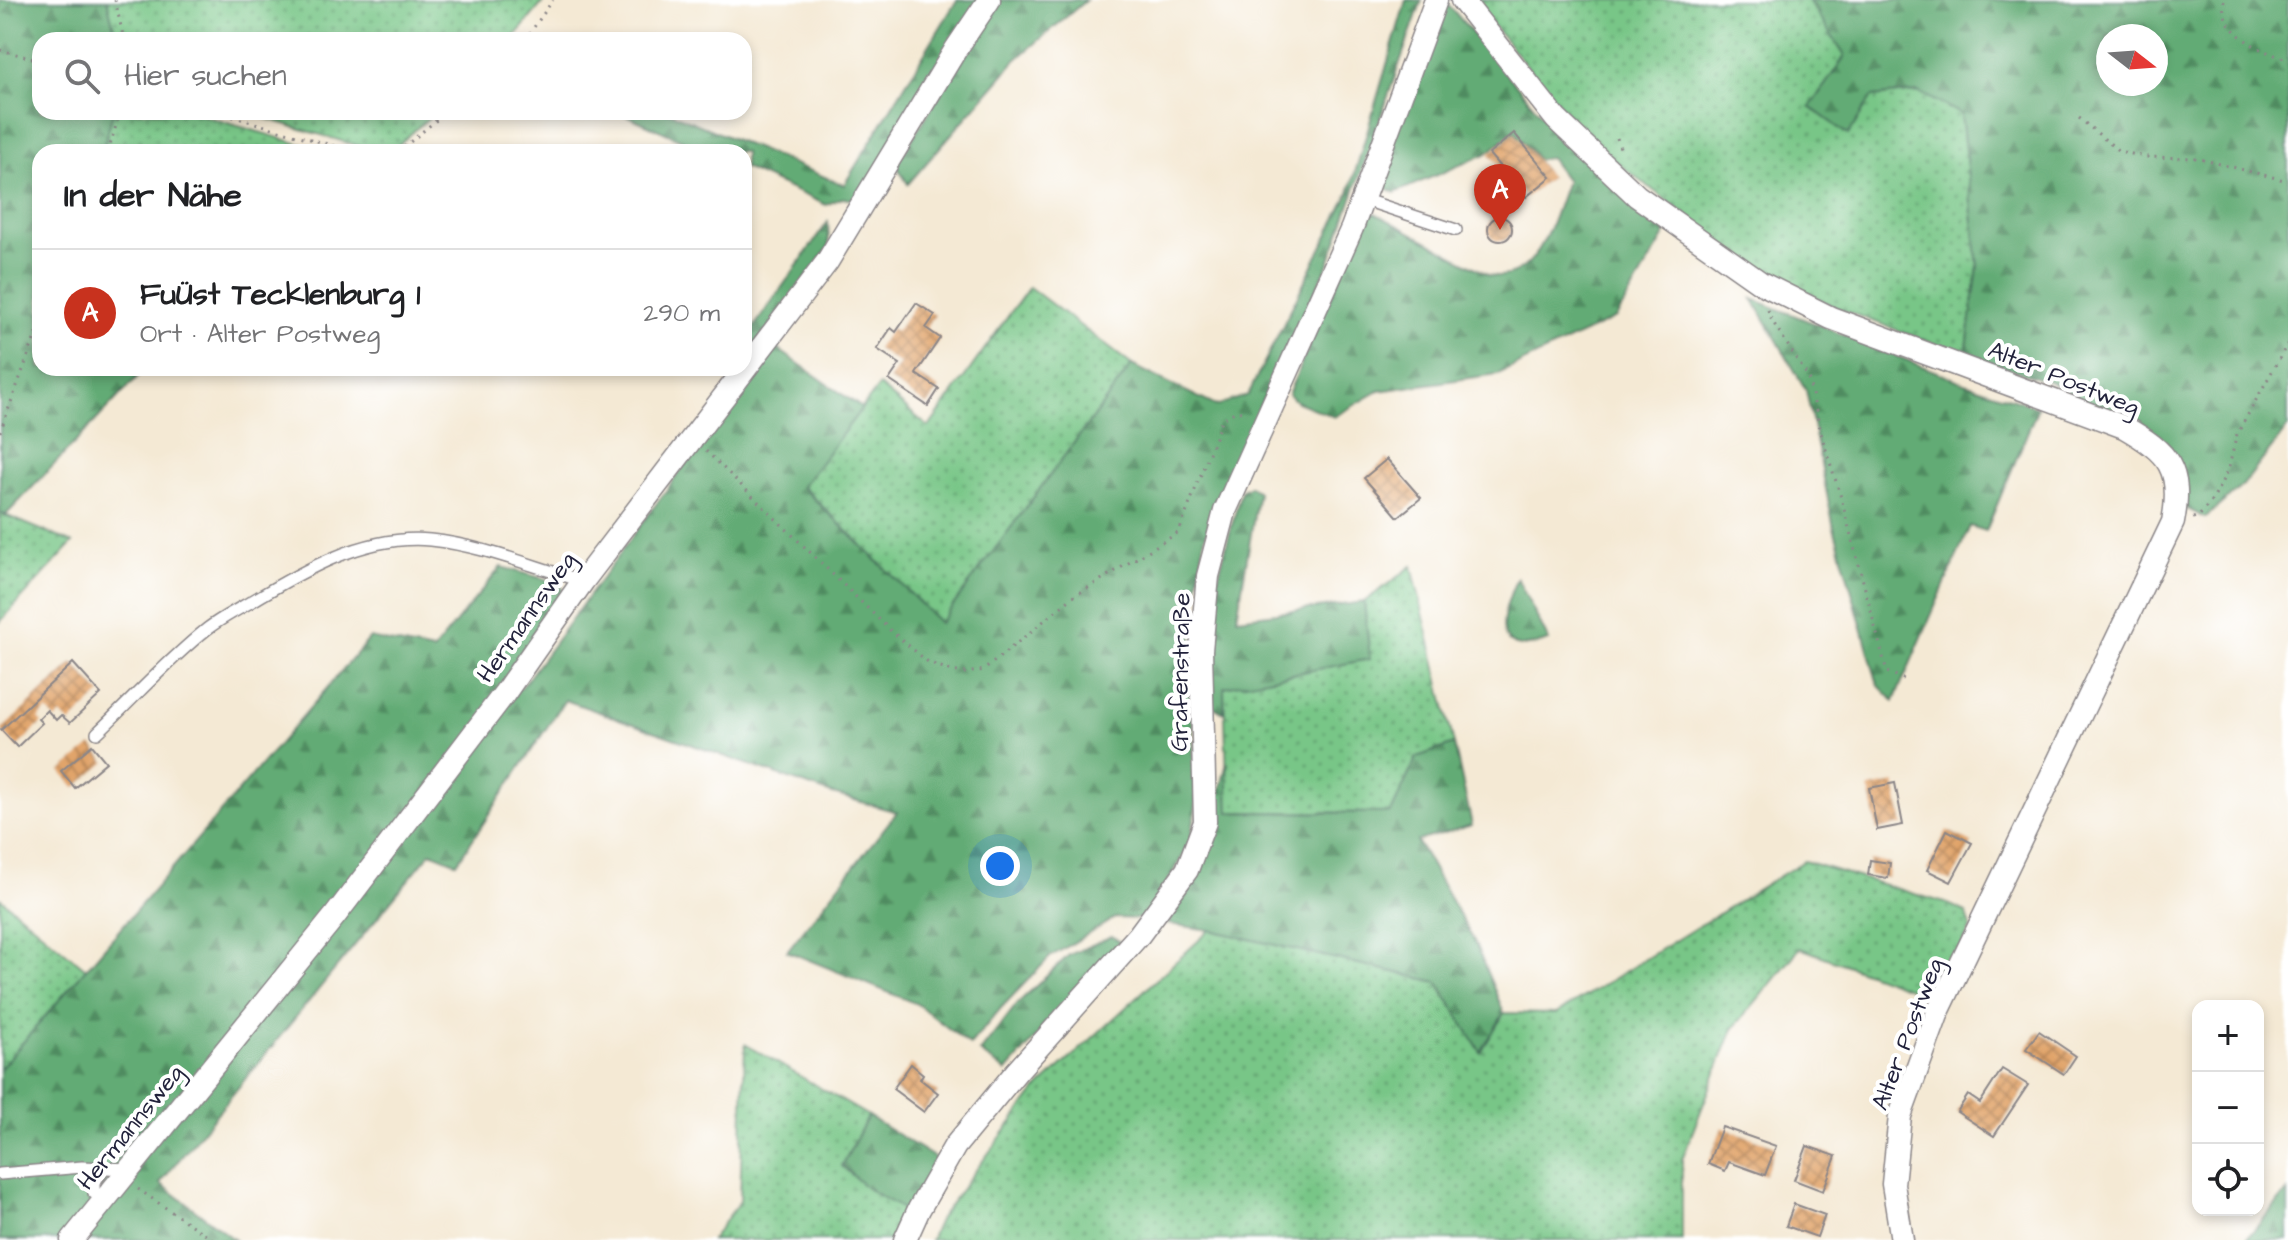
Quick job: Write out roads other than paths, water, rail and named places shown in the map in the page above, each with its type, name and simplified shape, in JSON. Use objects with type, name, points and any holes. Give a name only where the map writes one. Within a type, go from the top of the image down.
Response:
[{"type":"street","name":"Hermannsweg","points":[[752,360],[827,262],[989,0]]},
{"type":"street","name":"Grafenstraße","points":[[905,1240],[955,1146],[1017,1071],[1139,935],[1187,870],[1205,822],[1201,650],[1208,576],[1225,511],[1352,228],[1436,0]]},
{"type":"street","name":"Alter Postweg","points":[[1462,0],[1568,130],[1637,196],[1761,283],[1831,318],[2124,427],[2156,446],[2176,477],[2177,500],[2173,522],[1938,1012],[1900,1116],[1893,1184],[1902,1240]]},
{"type":"street","name":"Hermannsweg","points":[[72,1240],[104,1200],[119,1171],[334,917],[504,694],[583,581],[740,376]]},
{"type":"lane","points":[[1362,199],[1456,230]]},
{"type":"lane","points":[[97,733],[208,628],[285,581],[361,549],[396,540],[429,540],[466,547],[583,581]]},
{"type":"lane","points":[[0,1174],[119,1171]]},
{"type":"place","name":"FuÜst Tecklenburg 1","points":[[1500,230]]}]
